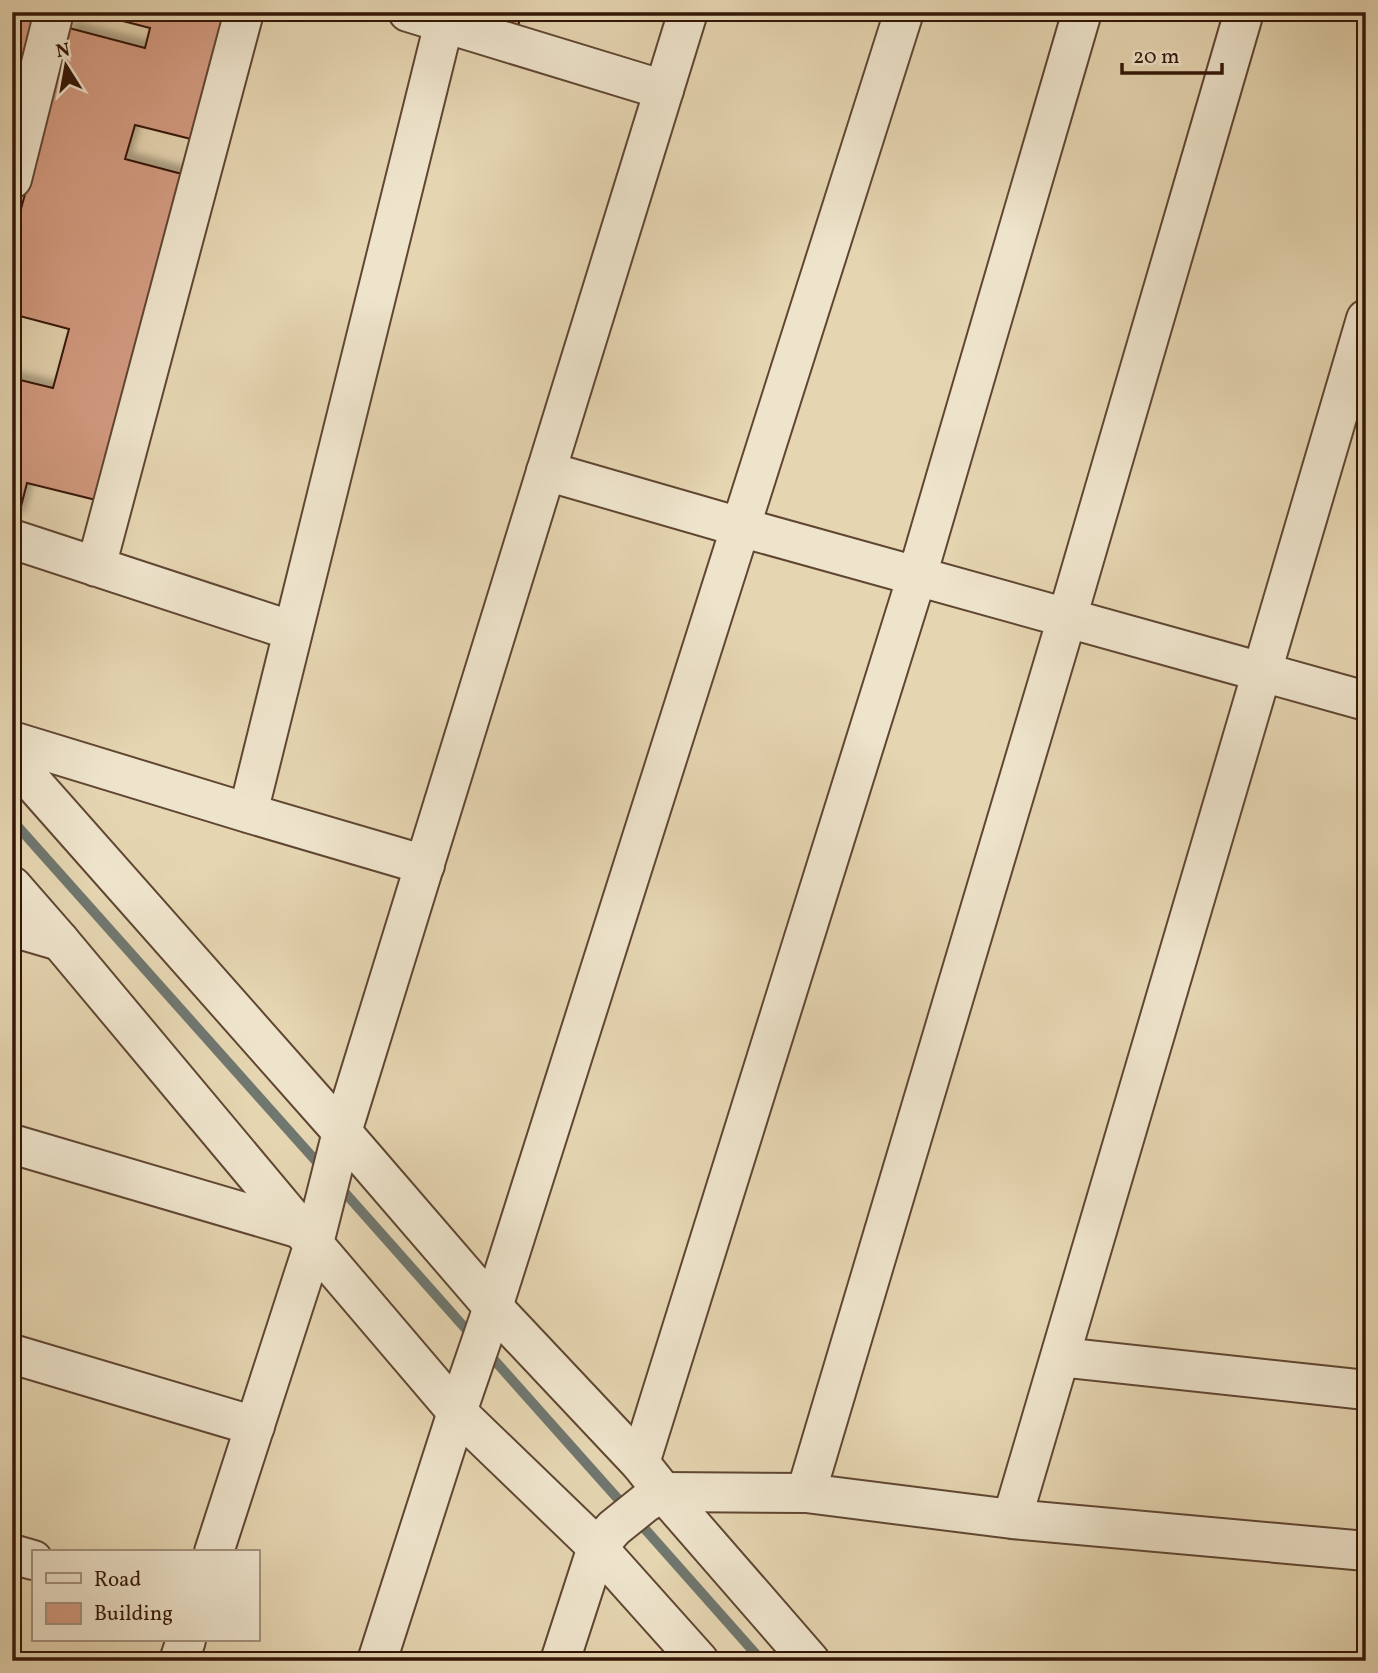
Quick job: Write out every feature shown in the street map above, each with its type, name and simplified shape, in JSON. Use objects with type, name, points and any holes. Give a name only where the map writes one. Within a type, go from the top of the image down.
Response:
[{"type":"street","points":[[12,179],[54,12]]},
{"type":"street","points":[[96,567],[244,12]]},
{"type":"street","points":[[408,12],[664,90]]},
{"type":"street","points":[[215,1550],[255,1426],[307,1236],[342,1132],[688,12]]},
{"type":"street","points":[[377,1661],[493,1307],[904,12]]},
{"type":"street","points":[[559,1661],[605,1537],[649,1486],[1082,12]]},
{"type":"street","points":[[806,1493],[1067,618],[1244,12]]},
{"type":"street","points":[[248,813],[444,23]]},
{"type":"street","points":[[1012,1519],[1366,318]]},
{"type":"street","points":[[546,471],[1366,701]]},
{"type":"street","points":[[12,539],[293,631]]},
{"type":"street","points":[[12,741],[425,865]]},
{"type":"street","points":[[12,759],[342,1132],[649,1486],[810,1661]]},
{"type":"street","points":[[12,886],[457,1412],[605,1537],[699,1661]]},
{"type":"street","points":[[12,927],[60,941]]},
{"type":"street","points":[[12,1144],[307,1236]]},
{"type":"street","points":[[12,1354],[255,1426]]},
{"type":"street","points":[[1060,1357],[1366,1390]]},
{"type":"street","points":[[649,1486],[806,1493],[1012,1519],[1366,1551]]},
{"type":"street","points":[[12,1554],[32,1560]]},
{"type":"street","points":[[179,1661],[185,1642]]},
{"type":"building","points":[[12,12],[43,12],[12,117]]},
{"type":"building","points":[[88,12],[225,12],[191,139],[135,125],[125,159],[182,174],[96,500],[27,483],[18,518],[12,517],[12,378],[53,388],[69,329],[12,314],[12,243],[69,28],[145,48],[150,28]]},
{"type":"building","points":[[472,12],[522,12],[518,26]]},
{"type":"waterway","points":[[12,820],[324,1170]]},
{"type":"waterway","points":[[339,1186],[473,1337]]},
{"type":"waterway","points":[[488,1353],[627,1509]]},
{"type":"waterway","points":[[637,1520],[762,1661]]}]
